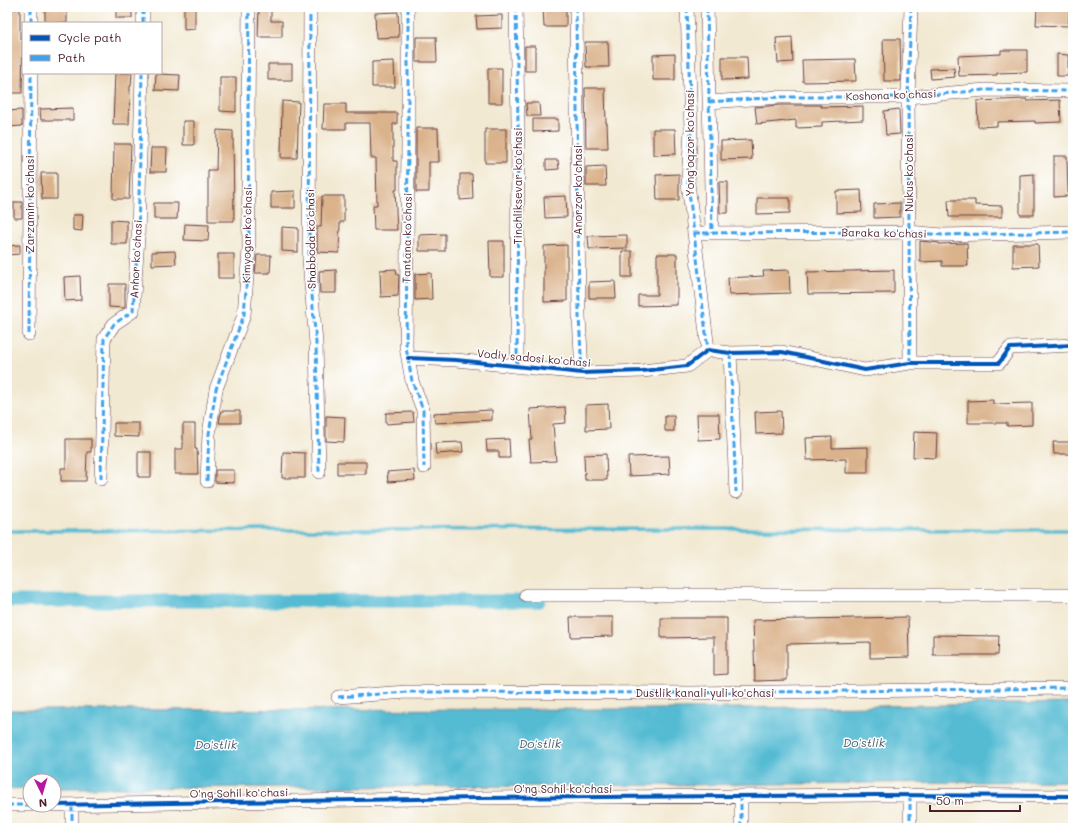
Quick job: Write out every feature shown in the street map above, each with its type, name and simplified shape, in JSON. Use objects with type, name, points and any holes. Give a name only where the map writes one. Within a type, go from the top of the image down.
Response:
[{"type":"street","points":[[31,7],[31,22]]},
{"type":"street","points":[[143,7],[143,22]]},
{"type":"street","name":"Kimyogar ko'chasi","points":[[207,481],[209,434],[216,389],[244,315],[248,272],[250,7]]},
{"type":"street","name":"Shabboda ko'chasi","points":[[310,7],[309,260],[316,343],[319,472]]},
{"type":"street","name":"Tantana ko'chasi","points":[[408,7],[406,347],[412,381],[422,410],[424,467]]},
{"type":"street","name":"Tinchliksevar ko'chasi","points":[[516,7],[518,124],[517,366]]},
{"type":"street","name":"Anorzor ko'chasi","points":[[576,7],[579,316],[582,372]]},
{"type":"street","name":"Yong'oqzor ko'chasi","points":[[687,7],[691,129],[688,183],[708,350]]},
{"type":"street","points":[[706,7],[712,233]]},
{"type":"street","name":"Nukus ko'chasi","points":[[910,363],[908,97],[911,7]]},
{"type":"street","name":"Zarzamin ko'chasi","points":[[29,334],[31,74]]},
{"type":"street","name":"Anhor ko'chasi","points":[[101,479],[104,339],[114,324],[133,312],[138,237],[142,74]]},
{"type":"street","name":"Koshona ko'chasi","points":[[708,102],[780,97],[908,97],[985,90],[1073,91]]},
{"type":"street","name":"Baraka ko'chasi","points":[[694,233],[909,232],[942,235],[1073,232]]},
{"type":"street","points":[[708,350],[730,353],[782,352],[865,370],[910,363],[1000,363],[1010,348],[1073,345]]},
{"type":"street","name":"Vodiy sadosi ko'chasi","points":[[408,358],[456,360],[582,372],[642,371],[687,366],[708,350]]},
{"type":"street","points":[[730,353],[736,492]]},
{"type":"street","points":[[526,595],[1073,595]]},
{"type":"street","name":"Dustlik kanali yuli ko'chasi","points":[[338,697],[407,692],[699,693],[1073,688]]},
{"type":"street","points":[[910,795],[910,828]]},
{"type":"street","name":"O'ng Sohil ko'chasi","points":[[62,805],[471,798],[910,795],[1073,796]]},
{"type":"street","points":[[741,796],[741,828]]},
{"type":"street","points":[[7,804],[22,805]]},
{"type":"street","points":[[72,805],[72,828]]},
{"type":"water","name":"Do'stlik","points":[[1073,703],[1073,781],[578,786],[62,788],[62,773],[22,773],[22,788],[7,789],[7,710],[674,709]]},
{"type":"building","points":[[45,7],[67,7],[67,22],[45,22]]},
{"type":"building","points":[[116,7],[132,7],[132,18],[116,18]]},
{"type":"building","points":[[184,7],[195,7],[195,29],[184,30]]},
{"type":"building","points":[[259,7],[271,7],[271,21],[282,21],[282,37],[258,37]]},
{"type":"building","points":[[543,7],[566,7],[566,27],[544,27]]},
{"type":"building","points":[[1037,8],[1069,8],[1068,26],[1036,25]]},
{"type":"building","points":[[7,9],[20,9],[20,39],[22,39],[22,93],[7,93]]},
{"type":"building","points":[[398,12],[399,37],[376,38],[375,13]]},
{"type":"building","points":[[502,15],[502,28],[477,29],[476,16]]},
{"type":"building","points":[[416,37],[436,37],[437,62],[416,62]]},
{"type":"building","points":[[792,37],[793,62],[778,63],[776,38]]},
{"type":"building","points":[[883,39],[900,39],[901,81],[884,81]]},
{"type":"building","points":[[585,42],[608,42],[609,67],[586,67]]},
{"type":"building","points":[[525,46],[535,46],[535,71],[525,71]]},
{"type":"building","points":[[1001,50],[1027,50],[1027,72],[997,73],[997,75],[959,76],[958,56],[1001,54]]},
{"type":"building","points":[[675,54],[675,80],[653,80],[653,55]]},
{"type":"building","points":[[1057,54],[1068,55],[1068,76],[1057,76]]},
{"type":"building","points":[[722,57],[747,57],[748,79],[722,80]]},
{"type":"building","points":[[855,59],[856,81],[803,82],[802,60]]},
{"type":"building","points":[[394,61],[395,87],[372,87],[372,62]]},
{"type":"building","points":[[268,64],[292,64],[292,80],[268,80]]},
{"type":"building","points":[[488,68],[502,68],[502,103],[488,103]]},
{"type":"building","points":[[954,68],[955,77],[931,79],[930,69]]},
{"type":"building","points":[[115,74],[132,74],[130,86],[129,124],[113,124]]},
{"type":"building","points":[[156,74],[180,75],[179,91],[155,90]]},
{"type":"building","points":[[220,77],[236,77],[236,112],[220,111]]},
{"type":"building","points":[[585,88],[605,88],[608,148],[586,148]]},
{"type":"building","points":[[1027,99],[1027,101],[1060,100],[1061,122],[997,122],[997,126],[978,127],[977,101]]},
{"type":"building","points":[[282,101],[299,102],[297,158],[281,158]]},
{"type":"building","points":[[526,103],[539,103],[540,116],[527,116]]},
{"type":"building","points":[[324,104],[346,104],[346,113],[397,113],[397,124],[393,124],[393,161],[397,161],[397,190],[395,190],[397,230],[374,230],[373,205],[377,205],[376,158],[371,158],[370,123],[346,123],[346,129],[323,129]]},
{"type":"building","points":[[780,105],[821,105],[821,107],[863,106],[863,120],[822,122],[822,127],[796,128],[796,120],[757,124],[755,107]]},
{"type":"building","points":[[73,108],[73,120],[41,120],[40,109]]},
{"type":"building","points":[[899,109],[900,134],[886,135],[884,111]]},
{"type":"building","points":[[22,110],[22,126],[7,127],[7,111]]},
{"type":"building","points":[[533,119],[558,119],[558,131],[533,132]]},
{"type":"building","points":[[183,121],[194,121],[194,145],[183,145]]},
{"type":"building","points":[[416,128],[438,128],[439,162],[429,162],[429,192],[416,192]]},
{"type":"building","points":[[485,129],[506,129],[506,163],[485,163]]},
{"type":"building","points":[[653,129],[675,129],[676,154],[653,155]]},
{"type":"building","points":[[217,130],[233,131],[234,221],[208,221],[208,170],[216,170]]},
{"type":"building","points":[[751,140],[752,159],[721,160],[721,141]]},
{"type":"building","points":[[114,144],[131,144],[129,199],[113,199]]},
{"type":"building","points":[[151,148],[167,148],[166,172],[150,172]]},
{"type":"building","points":[[1054,156],[1067,156],[1068,196],[1054,197]]},
{"type":"building","points":[[546,160],[558,160],[559,169],[546,170]]},
{"type":"building","points":[[605,166],[606,186],[586,186],[586,167]]},
{"type":"building","points":[[41,173],[57,173],[57,199],[42,199]]},
{"type":"building","points":[[460,174],[472,174],[473,199],[460,200]]},
{"type":"building","points":[[679,174],[679,200],[657,200],[656,175]]},
{"type":"building","points":[[1034,174],[1034,215],[1020,215],[1020,175]]},
{"type":"building","points":[[719,182],[728,182],[728,213],[720,213]]},
{"type":"building","points":[[861,190],[862,212],[836,213],[836,191]]},
{"type":"building","points":[[295,191],[295,208],[271,208],[271,192]]},
{"type":"building","points":[[322,196],[344,196],[344,222],[340,222],[339,253],[317,252],[317,227],[321,227]]},
{"type":"building","points":[[566,196],[567,217],[545,218],[544,197]]},
{"type":"building","points":[[757,198],[790,198],[790,213],[757,214]]},
{"type":"building","points":[[948,200],[975,200],[975,205],[1002,206],[1002,217],[949,217]]},
{"type":"building","points":[[14,202],[22,202],[22,218],[14,218]]},
{"type":"building","points":[[154,203],[178,203],[177,219],[154,219]]},
{"type":"building","points":[[900,203],[900,217],[874,218],[874,204]]},
{"type":"building","points":[[73,215],[83,215],[82,231],[73,230]]},
{"type":"building","points":[[111,220],[127,221],[127,244],[111,244]]},
{"type":"building","points":[[185,224],[209,225],[208,241],[184,240]]},
{"type":"building","points":[[282,227],[298,228],[298,252],[282,251]]},
{"type":"building","points":[[445,234],[445,251],[419,251],[419,235]]},
{"type":"building","points":[[627,235],[627,248],[589,249],[588,236]]},
{"type":"building","points":[[489,241],[504,241],[504,277],[490,277]]},
{"type":"building","points":[[920,241],[939,244],[967,243],[968,266],[942,266],[942,261],[920,262]]},
{"type":"building","points":[[1013,244],[1038,244],[1039,266],[1013,267]]},
{"type":"building","points":[[20,245],[20,254],[7,255],[7,246]]},
{"type":"building","points":[[567,245],[567,301],[544,302],[544,246]]},
{"type":"building","points":[[175,251],[176,264],[152,265],[152,252]]},
{"type":"building","points":[[622,251],[632,251],[632,277],[622,277]]},
{"type":"building","points":[[218,254],[234,254],[234,278],[218,278]]},
{"type":"building","points":[[657,254],[677,254],[677,305],[638,306],[638,295],[657,295]]},
{"type":"building","points":[[257,255],[271,255],[270,273],[255,273]]},
{"type":"building","points":[[396,269],[397,275],[399,275],[398,296],[381,297],[380,270]]},
{"type":"building","points":[[336,270],[336,293],[320,293],[319,271]]},
{"type":"building","points":[[789,270],[790,293],[729,295],[728,278],[764,276],[763,271]]},
{"type":"building","points":[[894,270],[894,293],[808,294],[807,272]]},
{"type":"building","points":[[431,273],[432,299],[415,300],[415,274]]},
{"type":"building","points":[[80,276],[81,300],[65,301],[64,277]]},
{"type":"building","points":[[615,281],[616,298],[589,298],[589,282]]},
{"type":"building","points":[[109,284],[125,284],[124,308],[109,307]]},
{"type":"building","points":[[993,400],[993,404],[1032,403],[1032,425],[1007,426],[1007,423],[968,423],[968,401]]},
{"type":"building","points":[[608,404],[609,429],[586,430],[586,405]]},
{"type":"building","points":[[565,407],[566,423],[553,424],[556,461],[531,462],[529,440],[532,440],[530,409]]},
{"type":"building","points":[[492,410],[492,420],[435,423],[434,413]]},
{"type":"building","points":[[221,411],[240,411],[240,423],[219,423]]},
{"type":"building","points":[[781,411],[782,433],[756,434],[755,412]]},
{"type":"building","points":[[413,412],[414,422],[386,424],[386,413]]},
{"type":"building","points":[[697,414],[719,414],[720,439],[698,440]]},
{"type":"building","points":[[326,416],[345,417],[344,442],[326,441]]},
{"type":"building","points":[[665,416],[674,416],[674,431],[665,431]]},
{"type":"building","points":[[114,423],[139,423],[139,437],[114,436]]},
{"type":"building","points":[[183,424],[195,424],[195,449],[197,449],[198,474],[175,474],[175,449],[183,449]]},
{"type":"building","points":[[914,432],[937,433],[936,458],[913,457]]},
{"type":"building","points":[[832,437],[832,448],[868,447],[868,473],[846,473],[846,459],[807,460],[806,438]]},
{"type":"building","points":[[66,439],[91,439],[91,452],[87,452],[86,481],[61,481],[61,468],[66,468]]},
{"type":"building","points":[[509,439],[510,458],[499,458],[499,451],[487,451],[486,440]]},
{"type":"building","points":[[462,442],[463,452],[436,454],[435,443]]},
{"type":"building","points":[[1053,442],[1073,442],[1073,454],[1054,454]]},
{"type":"building","points":[[138,452],[151,452],[151,477],[138,477]]},
{"type":"building","points":[[283,452],[305,453],[305,478],[282,478]]},
{"type":"building","points":[[606,454],[607,480],[585,480],[584,455]]},
{"type":"building","points":[[669,456],[670,474],[629,476],[628,457]]},
{"type":"building","points":[[337,462],[366,462],[366,474],[337,474]]},
{"type":"building","points":[[215,470],[234,470],[234,483],[215,482]]},
{"type":"building","points":[[414,470],[415,480],[388,482],[387,472]]},
{"type":"building","points":[[570,617],[613,617],[613,636],[571,637]]},
{"type":"building","points":[[908,617],[909,657],[870,658],[870,642],[787,644],[787,680],[755,681],[753,620]]},
{"type":"building","points":[[661,618],[727,618],[727,674],[714,675],[714,637],[661,638]]},
{"type":"building","points":[[933,635],[999,636],[998,655],[933,655]]},
{"type":"waterway","points":[[7,531],[693,529],[1073,530]]},
{"type":"waterway","points":[[7,601],[539,601]]},
{"type":"marked path","points":[[31,7],[31,22]]},
{"type":"marked path","points":[[143,7],[143,22]]},
{"type":"marked path","points":[[207,481],[209,434],[216,389],[244,315],[249,250],[249,7]]},
{"type":"marked path","points":[[310,7],[309,260],[316,343],[319,472]]},
{"type":"marked path","points":[[408,7],[406,347],[412,381],[423,410],[424,467]]},
{"type":"marked path","points":[[516,7],[518,124],[517,366]]},
{"type":"marked path","points":[[576,7],[579,316],[582,373]]},
{"type":"marked path","points":[[687,7],[691,129],[688,183],[708,350]]},
{"type":"marked path","points":[[707,7],[712,233]]},
{"type":"marked path","points":[[910,363],[908,97],[911,7]]},
{"type":"marked path","points":[[29,334],[31,74]]},
{"type":"marked path","points":[[101,479],[104,339],[114,324],[133,311],[138,237],[142,74]]},
{"type":"marked path","points":[[709,102],[780,97],[908,97],[985,90],[1073,91]]},
{"type":"marked path","points":[[694,233],[909,232],[942,235],[1073,232]]},
{"type":"marked path","points":[[730,353],[736,492]]},
{"type":"marked path","points":[[338,697],[407,692],[691,693],[1073,688]]},
{"type":"marked path","points":[[910,795],[910,828]]},
{"type":"marked path","points":[[741,796],[741,828]]},
{"type":"marked path","points":[[7,805],[22,805]]},
{"type":"marked path","points":[[72,805],[72,828]]},
{"type":"cycle path","points":[[408,358],[456,360],[582,373],[642,371],[687,366],[708,350],[730,353],[782,352],[865,370],[910,363],[999,363],[1010,348],[1073,345]]},
{"type":"cycle path","points":[[62,805],[479,798],[877,795],[1073,796]]}]
